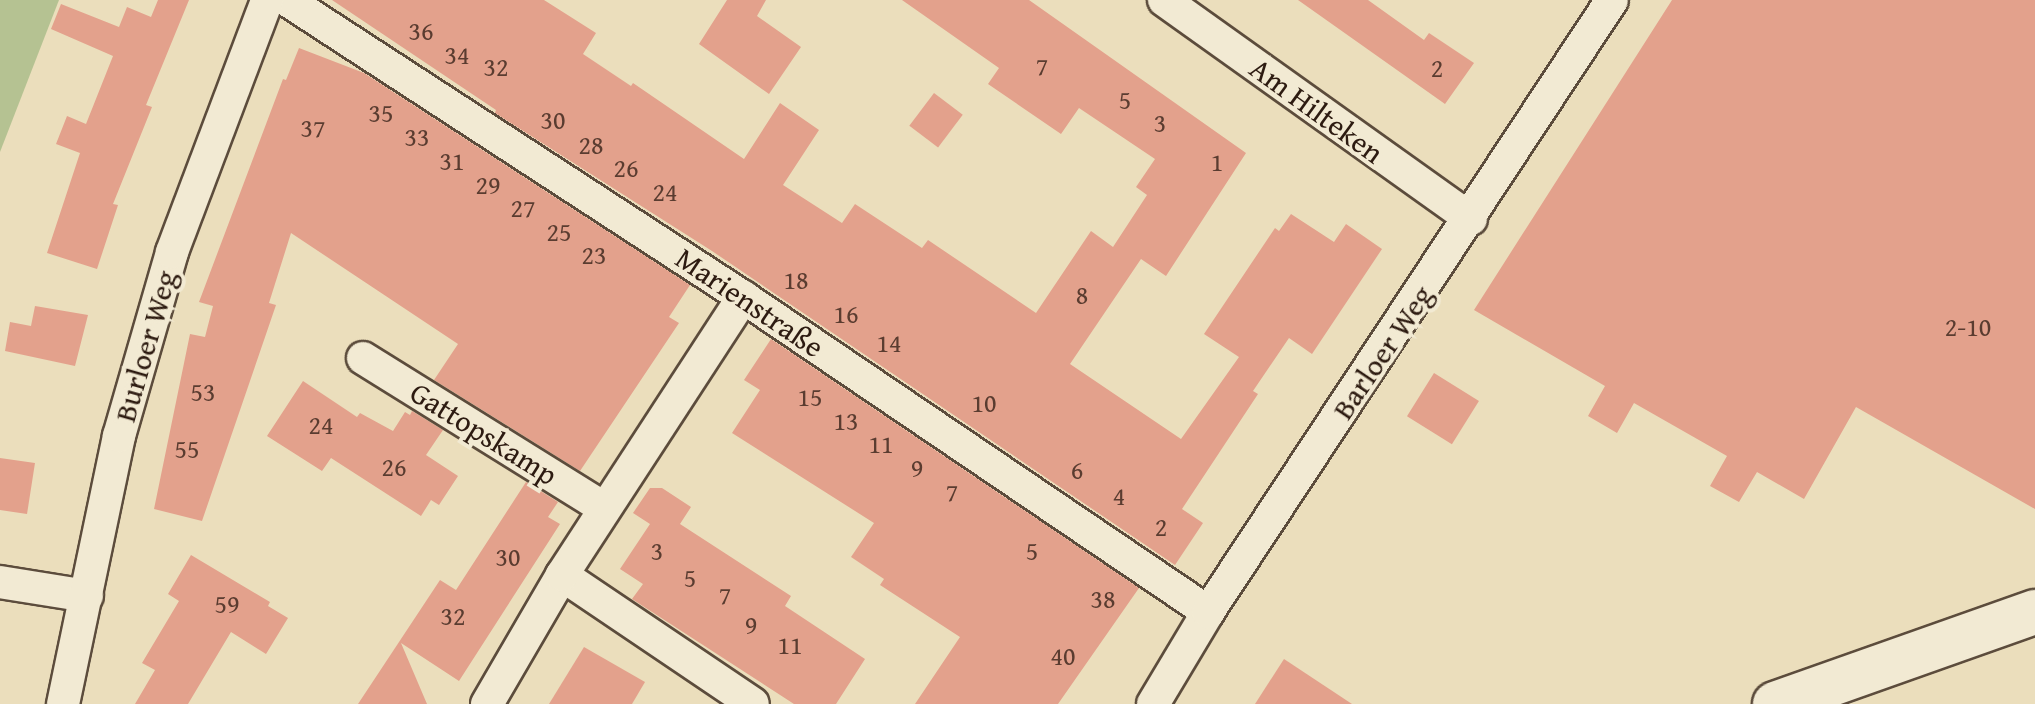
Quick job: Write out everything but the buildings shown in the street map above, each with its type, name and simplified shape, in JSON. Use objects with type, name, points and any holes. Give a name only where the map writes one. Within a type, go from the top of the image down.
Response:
[{"type":"street","name":"Burloer Weg","points":[[63,704],[119,436],[172,252],[267,0]]},
{"type":"street","name":"Marienstraße","points":[[287,0],[743,297],[1208,612]]},
{"type":"street","name":"Am Hilteken","points":[[1164,0],[1471,219]]},
{"type":"street","name":"Barloer Weg","points":[[1153,704],[1208,612],[1471,219],[1612,0]]},
{"type":"street","points":[[487,704],[604,508],[743,297]]},
{"type":"street","name":"Gattopskamp","points":[[363,358],[604,508]]},
{"type":"street","points":[[562,575],[753,704]]},
{"type":"street","points":[[0,582],[87,596]]},
{"type":"street","points":[[1775,704],[2035,612]]},
{"type":"green space","points":[[0,0],[59,0],[0,152]]}]
